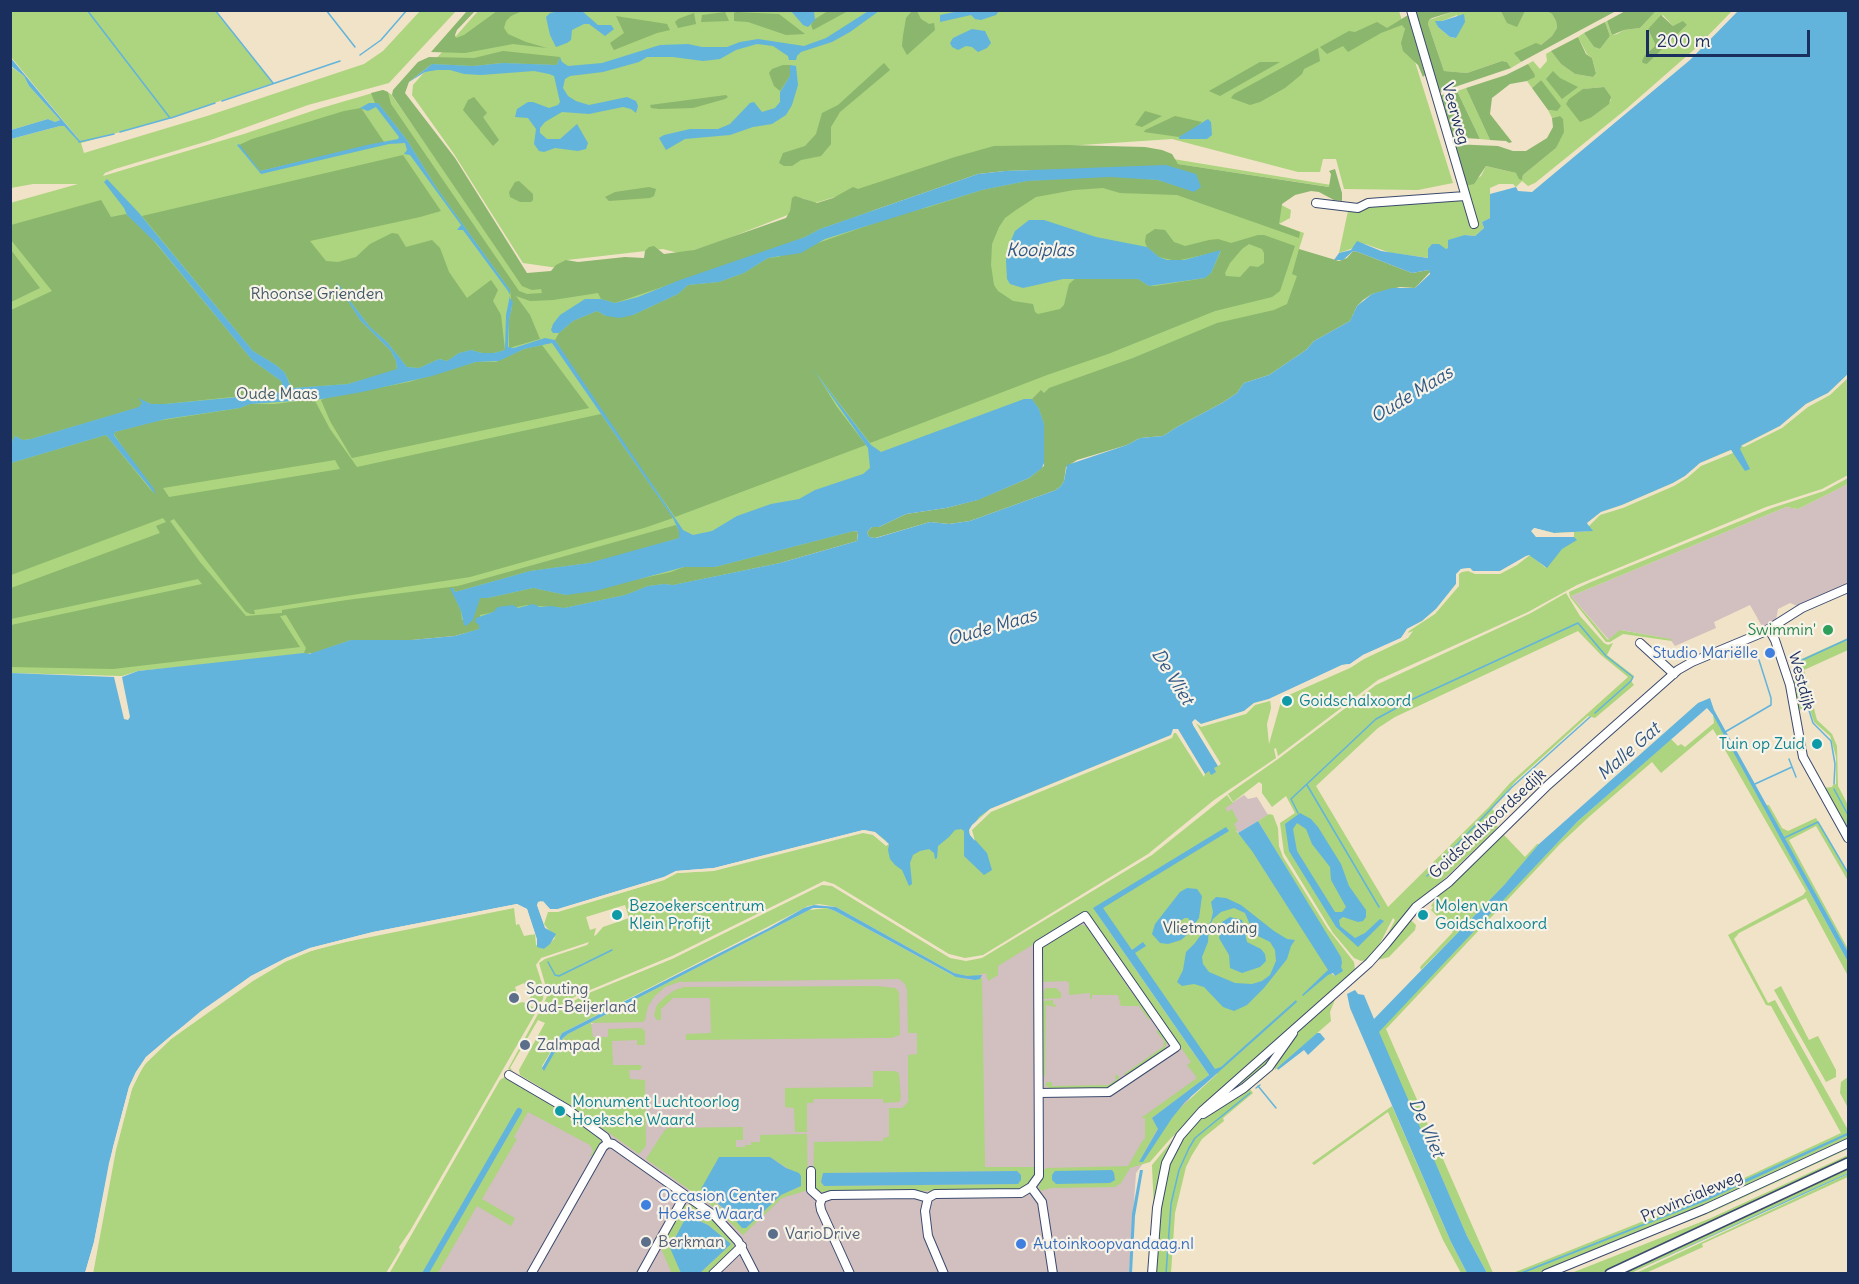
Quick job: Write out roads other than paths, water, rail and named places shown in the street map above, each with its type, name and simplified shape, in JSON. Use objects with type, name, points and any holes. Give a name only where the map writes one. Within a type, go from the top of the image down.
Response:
[{"type":"main road","name":"Provincialeweg","points":[[1610,1274],[1848,1163]]},
{"type":"street","name":"Veerweg","points":[[1411,10],[1474,224]]},
{"type":"street","points":[[1316,203],[1358,208],[1368,203],[1465,196]]},
{"type":"street","name":"Goidschalxoordsedijk","points":[[1152,1274],[1158,1201],[1166,1163],[1175,1143],[1196,1117],[1373,959],[1416,907],[1449,882],[1545,788],[1674,674],[1692,662],[1769,629],[1795,611],[1848,588]]},
{"type":"street","points":[[1834,594],[1848,595]]},
{"type":"street","name":"Westdijk","points":[[1769,629],[1788,680],[1805,762],[1848,838]]},
{"type":"street","points":[[1640,643],[1674,674]]},
{"type":"street","points":[[821,1199],[831,1195],[914,1194],[928,1198],[935,1194],[1019,1193],[1037,1181],[1040,1172],[1038,945],[1086,916],[1176,1047],[1109,1092],[1040,1093]]},
{"type":"street","name":"Goidschalxoordsedijk","points":[[1196,1117],[1241,1090],[1268,1068],[1299,1024]]},
{"type":"street","points":[[509,1075],[567,1109],[606,1138],[608,1143]]},
{"type":"street","points":[[608,1143],[613,1144],[721,1221],[742,1246],[755,1274]]},
{"type":"street","points":[[531,1274],[603,1147],[608,1143]]},
{"type":"street","name":"Provincialeweg","points":[[1546,1274],[1705,1209],[1848,1143]]},
{"type":"street","points":[[811,1171],[811,1190],[821,1199],[821,1210],[850,1274]]},
{"type":"street","points":[[1031,1187],[1041,1201],[1053,1274]]},
{"type":"street","points":[[640,1274],[685,1195]]},
{"type":"street","points":[[928,1198],[925,1211],[928,1236],[944,1274]]},
{"type":"street","points":[[713,1274],[742,1246]]},
{"type":"water","points":[[870,10],[879,11],[832,42],[801,52],[796,60],[789,60],[788,56],[773,46],[757,44],[736,50],[720,59],[703,61],[673,57],[647,57],[639,62],[603,72],[570,76],[565,79],[563,88],[568,96],[576,101],[589,105],[627,97],[636,101],[638,106],[636,113],[623,107],[589,114],[562,112],[545,122],[540,128],[540,133],[547,139],[560,139],[577,124],[588,143],[586,149],[578,151],[555,148],[544,152],[539,151],[534,144],[536,129],[528,118],[515,117],[517,109],[528,102],[549,108],[558,105],[560,102],[554,76],[534,71],[481,75],[437,70],[425,72],[409,82],[432,64],[557,65],[560,57],[562,62],[568,66],[602,63],[660,45],[688,44],[702,47],[727,47],[758,39],[804,46],[826,38]]},
{"type":"water","points":[[964,10],[999,11],[996,15],[981,20],[971,15],[940,22],[940,15]]},
{"type":"water","points":[[582,11],[598,25],[611,25],[614,29],[605,36],[589,24],[584,24],[572,30],[571,40],[556,47],[550,35],[546,17],[550,13]]},
{"type":"water","points":[[791,11],[814,11],[815,20],[808,27],[803,25]]},
{"type":"water","points":[[1738,11],[1848,11],[1848,374],[1828,393],[1806,404],[1780,426],[1742,445],[1740,449],[1750,469],[1745,471],[1731,450],[1700,463],[1673,483],[1601,512],[1587,523],[1593,531],[1554,533],[1534,528],[1536,537],[1574,537],[1577,540],[1562,549],[1547,568],[1529,555],[1500,571],[1461,569],[1456,575],[1456,584],[1436,609],[1422,621],[1407,629],[1401,638],[1363,655],[1350,664],[1342,665],[1269,699],[1254,703],[1244,711],[1201,724],[1194,720],[1193,725],[1218,766],[1214,768],[1216,772],[1211,775],[1209,771],[1205,774],[1178,730],[1171,735],[990,809],[979,817],[969,833],[987,853],[992,870],[984,875],[964,856],[964,831],[961,829],[955,830],[938,846],[937,858],[935,859],[934,853],[929,849],[913,855],[910,863],[912,884],[909,886],[902,870],[890,859],[889,845],[885,840],[875,832],[863,830],[714,868],[676,871],[664,877],[558,909],[550,909],[543,901],[537,905],[545,928],[556,934],[544,949],[537,947],[537,939],[527,909],[517,904],[373,932],[310,948],[286,958],[251,976],[201,1011],[146,1057],[136,1072],[129,1087],[113,1147],[94,1242],[85,1273],[11,1273],[11,673],[114,677],[124,719],[128,720],[130,717],[122,677],[138,671],[309,654],[351,640],[411,640],[455,636],[479,629],[479,625],[475,622],[476,618],[493,612],[498,607],[513,605],[518,608],[533,604],[540,607],[564,608],[625,595],[648,586],[673,585],[780,563],[857,541],[858,532],[854,531],[715,567],[684,567],[595,591],[566,595],[533,588],[480,598],[473,620],[466,626],[464,625],[461,611],[450,588],[453,588],[455,592],[530,571],[589,563],[679,538],[679,531],[673,518],[552,343],[524,349],[499,361],[476,362],[432,376],[362,392],[322,399],[250,404],[240,408],[166,419],[115,432],[114,435],[154,489],[155,494],[106,435],[11,463],[11,443],[15,436],[23,440],[31,439],[139,407],[142,403],[138,398],[151,404],[165,404],[269,394],[280,392],[283,388],[281,381],[252,360],[156,243],[127,215],[104,182],[107,179],[139,213],[253,351],[285,373],[293,388],[348,384],[397,369],[391,351],[360,320],[336,282],[350,297],[350,301],[370,327],[387,342],[407,367],[419,368],[439,359],[447,361],[459,353],[471,350],[494,353],[505,350],[506,315],[510,295],[513,302],[509,320],[508,347],[514,348],[545,338],[555,340],[683,530],[693,535],[712,531],[737,516],[771,504],[799,499],[815,490],[863,474],[870,468],[868,448],[811,367],[871,445],[881,452],[1024,399],[1032,399],[1039,409],[1044,424],[1042,468],[1029,478],[978,500],[906,514],[879,527],[872,527],[867,532],[869,537],[876,538],[930,522],[949,524],[970,521],[1056,490],[1064,481],[1067,465],[1127,445],[1140,438],[1163,436],[1222,403],[1237,393],[1244,383],[1269,375],[1306,350],[1314,341],[1350,321],[1357,306],[1372,294],[1392,288],[1415,288],[1430,274],[1429,270],[1412,273],[1353,251],[1343,260],[1334,260],[1339,253],[1351,250],[1357,241],[1381,251],[1428,258],[1428,249],[1432,244],[1439,244],[1446,249],[1448,240],[1465,235],[1475,236],[1484,228],[1482,222],[1490,218],[1490,194],[1516,187],[1518,191],[1532,192],[1690,60]]},
{"type":"water","points":[[1464,14],[1465,22],[1456,38],[1450,37],[1438,27],[1435,21],[1442,21]]},
{"type":"water","points":[[972,29],[985,31],[991,43],[987,48],[978,52],[972,47],[966,46],[958,50],[952,47],[950,43],[953,38]]},
{"type":"water","points":[[10,57],[79,142],[64,126],[11,139],[11,130],[48,119],[55,122],[60,120],[29,86],[24,76],[11,66]]},
{"type":"water","points":[[790,65],[796,66],[798,85],[792,105],[786,115],[772,124],[753,127],[730,135],[685,139],[666,150],[659,138],[664,135],[690,129],[718,129],[730,124],[750,103],[754,102],[762,112],[775,108],[780,102],[780,92],[790,76]]},
{"type":"water","points":[[369,103],[378,103],[407,140],[436,187],[510,290],[510,295],[463,230],[457,230],[461,225],[410,155],[404,154],[407,150],[405,143],[389,144],[261,174],[237,145],[239,144],[260,171],[398,139],[399,137],[376,107],[368,111],[360,108]]},
{"type":"water","points":[[1208,119],[1211,122],[1212,135],[1207,139],[1179,139],[1179,137]]},
{"type":"water","points":[[1166,165],[1196,174],[1201,187],[1194,192],[1158,180],[1110,177],[1027,181],[982,190],[825,239],[801,253],[768,258],[744,273],[719,282],[688,285],[678,294],[633,315],[620,318],[606,316],[597,311],[573,321],[559,333],[553,333],[551,330],[560,315],[585,299],[601,299],[615,303],[638,297],[805,237],[820,229],[978,174]]},
{"type":"water","name":"Kooiplas","points":[[1029,220],[1044,220],[1096,237],[1147,247],[1159,257],[1167,260],[1184,260],[1221,250],[1211,273],[1205,278],[1149,286],[1138,279],[1063,279],[1023,288],[1010,284],[1007,279],[1006,261],[1007,250],[1015,231]]},
{"type":"water","points":[[1710,698],[1714,710],[1848,952],[1848,962],[1713,715],[1707,708],[1578,821],[1379,1032],[1467,1236],[1487,1273],[1467,1273],[1451,1242],[1350,1008],[1347,994],[1355,990],[1358,994],[1364,995],[1374,1019],[1505,884],[1539,844],[1698,703]]},
{"type":"water","points":[[1300,813],[1311,819],[1341,864],[1349,886],[1366,910],[1366,917],[1363,921],[1358,922],[1343,917],[1339,920],[1340,926],[1355,938],[1365,933],[1380,919],[1384,921],[1358,947],[1336,927],[1289,851],[1285,824]],"holes":[[[1297,823],[1306,829],[1312,844],[1330,867],[1331,880],[1346,907],[1342,912],[1335,912],[1297,851],[1293,829]]]},
{"type":"water","points":[[1258,821],[1341,957],[1343,971],[1335,976],[1333,973],[1328,975],[1303,996],[1328,970],[1252,851],[1238,833]]},
{"type":"water","points":[[1226,827],[1229,831],[1103,908],[1132,950],[1143,942],[1146,946],[1135,953],[1215,1069],[1221,1067],[1296,1000],[1297,1002],[1185,1102],[1143,1162],[1139,1162],[1158,1129],[1152,1118],[1209,1075],[1093,908]]},
{"type":"water","points":[[1187,888],[1197,889],[1202,896],[1199,918],[1181,940],[1168,944],[1160,943],[1152,934],[1155,924],[1180,892]],"holes":[[[1188,918],[1190,921],[1185,932],[1179,935],[1171,934],[1171,929],[1176,923]]]},
{"type":"water","points":[[1216,897],[1226,898],[1241,905],[1287,939],[1295,940],[1287,959],[1264,988],[1247,1005],[1234,1011],[1223,1007],[1204,987],[1194,984],[1182,986],[1177,982],[1183,970],[1186,952],[1211,921],[1213,912],[1211,902]],"holes":[[[1234,908],[1245,913],[1254,934],[1270,942],[1275,950],[1276,961],[1270,975],[1252,984],[1235,983],[1209,972],[1203,964],[1202,957],[1213,919],[1221,912]]]},
{"type":"water","points":[[814,905],[836,907],[954,973],[967,976],[982,975],[980,979],[975,980],[956,977],[835,911],[827,908],[813,908],[568,1034],[563,1038],[544,1071],[542,1068],[562,1033],[804,908]]},
{"type":"water","points":[[1230,917],[1242,920],[1247,942],[1261,949],[1265,954],[1266,961],[1260,967],[1242,973],[1230,968],[1229,955],[1219,938],[1222,922]]},
{"type":"water","points":[[1317,1033],[1325,1039],[1308,1055],[1304,1050],[1278,1070],[1277,1068]]},
{"type":"water","points":[[1847,1133],[1848,1135],[1708,1200],[1524,1273],[1519,1273],[1678,1210]]},
{"type":"water","points":[[719,1157],[770,1157],[786,1168],[799,1173],[801,1186],[781,1195],[746,1228],[742,1228],[729,1213],[701,1189]]},
{"type":"water","points":[[1112,1170],[1115,1180],[1110,1183],[1056,1184],[1052,1180],[1055,1171]]},
{"type":"water","points":[[1140,1170],[1143,1170],[1135,1216],[1132,1273],[1129,1273],[1132,1214]]},
{"type":"water","points":[[1017,1171],[1021,1175],[1018,1184],[824,1186],[821,1182],[823,1173]]},
{"type":"water","points":[[1848,1174],[1631,1273],[1797,1196]]},
{"type":"water","points":[[689,1216],[708,1225],[731,1244],[700,1273],[681,1273],[670,1248],[685,1219]]},
{"type":"waterway","points":[[87,10],[170,118],[120,132]]},
{"type":"waterway","points":[[215,10],[273,83]]},
{"type":"waterway","points":[[326,10],[355,47]]},
{"type":"waterway","points":[[360,55],[381,40],[407,10]]},
{"type":"waterway","points":[[222,101],[340,61]]},
{"type":"waterway","points":[[171,118],[215,103]]},
{"type":"waterway","points":[[79,142],[114,134]]},
{"type":"waterway","points":[[1298,813],[1291,799],[1376,719],[1413,699],[1578,623],[1606,656],[1633,677],[1595,713]]},
{"type":"waterway","points":[[1806,700],[1798,662],[1848,639]]},
{"type":"waterway","points":[[1725,732],[1771,705],[1771,698],[1759,660]]},
{"type":"waterway","points":[[1808,707],[1813,723],[1831,741],[1835,764],[1834,784]]},
{"type":"waterway","points":[[1427,876],[1512,787],[1590,717]]},
{"type":"waterway","points":[[1789,759],[1796,777]]},
{"type":"waterway","points":[[1755,784],[1792,767]]},
{"type":"waterway","points":[[1307,785],[1379,907]]},
{"type":"waterway","points":[[1834,789],[1848,815]]},
{"type":"waterway","points":[[1784,838],[1818,822],[1848,873]]},
{"type":"waterway","points":[[548,962],[555,975],[559,976],[612,950]]},
{"type":"waterway","points":[[1256,1088],[1260,1085]]},
{"type":"waterway","points":[[1258,1086],[1276,1108]]},
{"type":"waterway","points":[[1166,1274],[1171,1204],[1179,1170],[1189,1148],[1195,1138],[1250,1093]]},
{"type":"waterway","points":[[425,1274],[519,1111]]},
{"type":"place","name":"Swimmin'","points":[[1828,630]]},
{"type":"place","name":"Studio Mariëlle","points":[[1770,653]]},
{"type":"place","name":"Goidschalxoord","points":[[1287,701]]},
{"type":"place","name":"Tuin op Zuid","points":[[1817,744]]},
{"type":"place","name":"Bezoekerscentrum Klein Profijt","points":[[617,915]]},
{"type":"place","name":"Molen van Goidschalxoord","points":[[1423,915]]},
{"type":"place","name":"Scouting Oud-Beijerland","points":[[514,998]]},
{"type":"place","name":"Zalmpad","points":[[525,1045]]},
{"type":"place","name":"Monument Luchtoorlog Hoeksche Waard","points":[[560,1111]]},
{"type":"place","name":"Occasion Center Hoekse Waard","points":[[646,1205]]},
{"type":"place","name":"VarioDrive","points":[[773,1234]]},
{"type":"place","name":"Berkman","points":[[646,1242]]},
{"type":"place","name":"Autoinkoopvandaag.nl","points":[[1021,1244]]},
{"type":"park label","name":"Rhoonse Grienden","points":[[317,294]]},
{"type":"park label","name":"Oude Maas","points":[[277,394]]},
{"type":"park label","name":"Vlietmonding","points":[[1210,928]]},
{"type":"water label","name":"Oude Maas","points":[[1412,395]]},
{"type":"water label","name":"Oude Maas","points":[[992,628]]},
{"type":"water label","name":"De Vliet","points":[[1172,677]]},
{"type":"water label","name":"Malle Gat","points":[[1629,752]]},
{"type":"water label","name":"De Vliet","points":[[1426,1128]]}]
